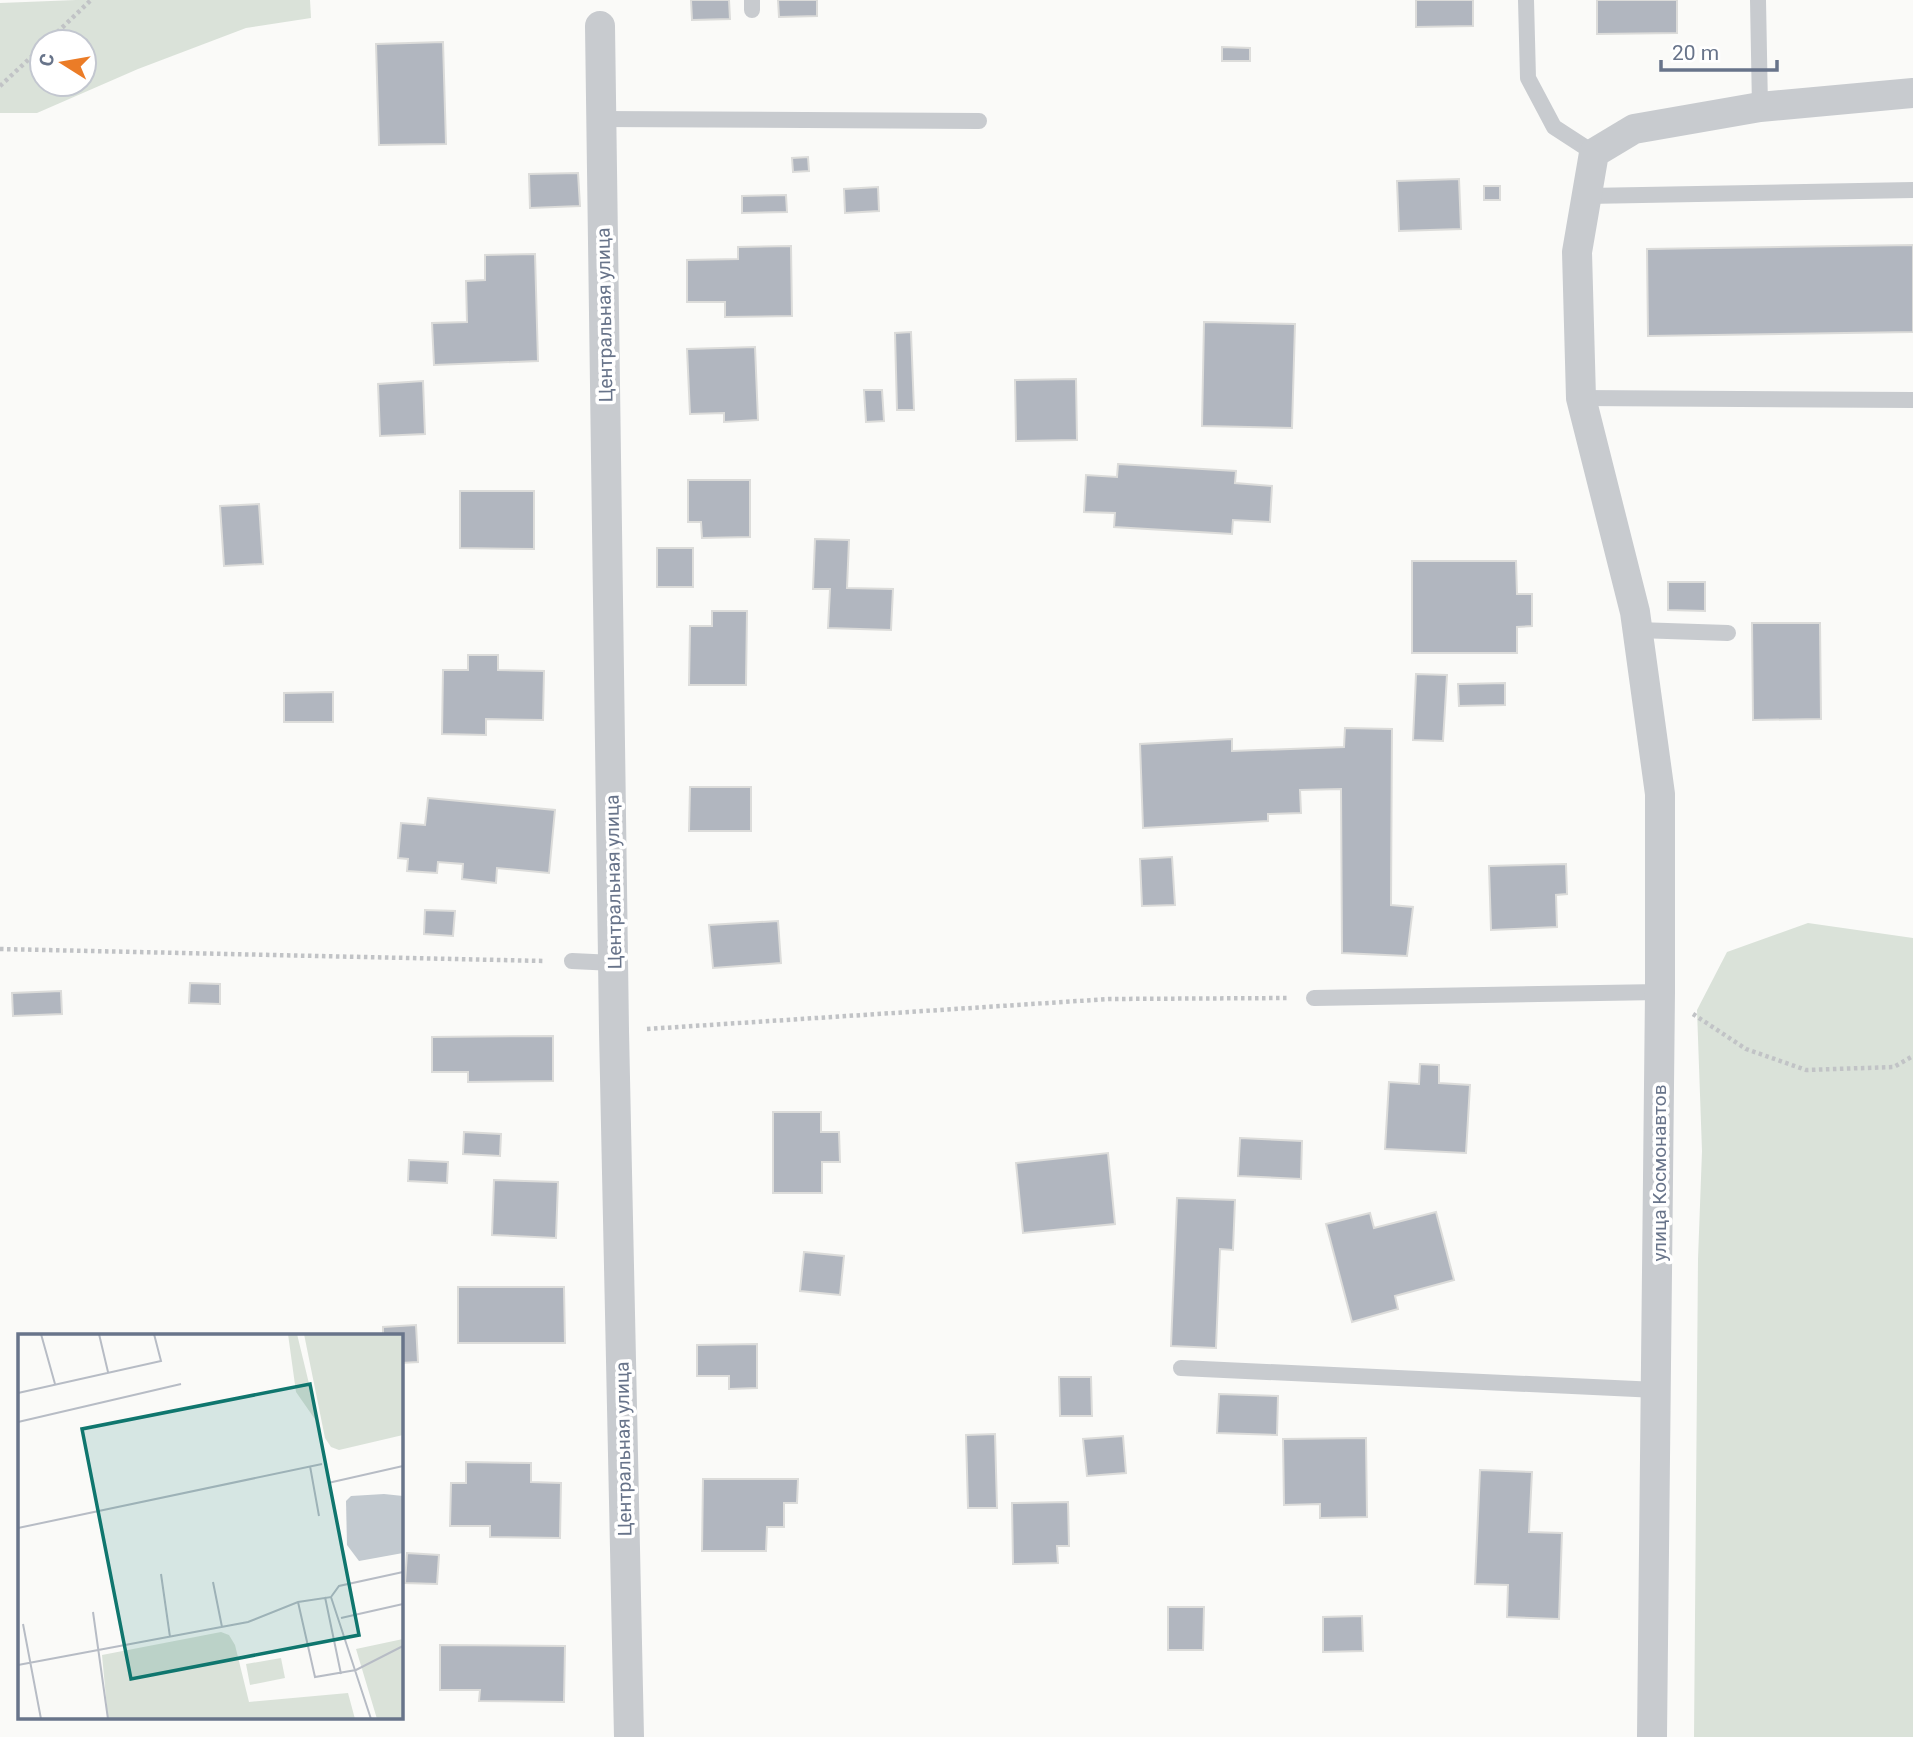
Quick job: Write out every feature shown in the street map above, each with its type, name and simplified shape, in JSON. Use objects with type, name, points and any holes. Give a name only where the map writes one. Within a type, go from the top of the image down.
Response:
[{"type":"street","name":"Центральная улица","points":[[600,26],[614,1031],[629,1737]]},
{"type":"street","points":[[1594,153],[1634,129],[1760,107],[1913,93]]},
{"type":"street","name":"улица Космонавтов","points":[[1594,153],[1577,252],[1581,398],[1636,621],[1660,794],[1653,1737]]},
{"type":"lane","points":[[1526,0],[1528,78],[1554,127],[1594,153]]},
{"type":"lane","points":[[1758,0],[1760,107]]},
{"type":"lane","points":[[601,119],[979,121]]},
{"type":"lane","points":[[1587,196],[1913,190]]},
{"type":"lane","points":[[1581,398],[1913,400]]},
{"type":"lane","points":[[1636,621],[1728,633]]},
{"type":"lane","points":[[572,961],[614,963]]},
{"type":"lane","points":[[1314,998],[1660,992]]},
{"type":"lane","points":[[1181,1368],[1657,1391]]},
{"type":"path","points":[[62,28],[91,0]]},
{"type":"path","points":[[0,86],[28,60]]},
{"type":"path","points":[[0,949],[572,961]]},
{"type":"path","points":[[1660,992],[1746,1049],[1806,1070],[1894,1067],[1913,1056]]},
{"type":"path","points":[[614,1031],[1109,999],[1314,998]]},
{"type":"shaded area","points":[[76,0],[310,0],[311,18],[246,28],[98,86],[98,28],[28,28],[28,98],[71,98],[37,113],[0,113],[0,3]]},
{"type":"shaded area","points":[[1808,923],[1913,938],[1913,1737],[1694,1737],[1698,1259],[1702,1151],[1697,1010],[1727,952]]},
{"type":"building","points":[[691,0],[729,0],[730,19],[692,20]]},
{"type":"building","points":[[778,0],[817,0],[817,16],[779,17]]},
{"type":"building","points":[[1416,0],[1473,0],[1473,26],[1416,27]]},
{"type":"building","points":[[1597,0],[1677,0],[1677,33],[1597,34]]},
{"type":"building","points":[[443,42],[446,144],[379,145],[376,44]]},
{"type":"building","points":[[1222,47],[1250,48],[1250,61],[1222,61]]},
{"type":"building","points":[[808,157],[809,171],[793,172],[792,158]]},
{"type":"building","points":[[578,173],[580,206],[530,208],[529,174]]},
{"type":"building","points":[[1459,179],[1461,229],[1399,231],[1397,181]]},
{"type":"building","points":[[1484,186],[1500,186],[1500,200],[1484,200]]},
{"type":"building","points":[[878,187],[879,211],[845,213],[844,189]]},
{"type":"building","points":[[786,195],[787,212],[742,213],[742,196]]},
{"type":"building","points":[[1913,245],[1913,332],[1648,336],[1647,249]]},
{"type":"building","points":[[791,246],[792,316],[725,317],[725,302],[687,302],[687,260],[738,259],[738,247]]},
{"type":"building","points":[[535,254],[538,361],[434,365],[432,323],[467,322],[466,281],[485,280],[485,255]]},
{"type":"building","points":[[1204,322],[1295,324],[1292,428],[1202,426]]},
{"type":"building","points":[[911,332],[914,410],[897,410],[895,333]]},
{"type":"building","points":[[755,347],[758,420],[724,422],[724,413],[690,414],[687,349]]},
{"type":"building","points":[[1076,379],[1077,440],[1016,441],[1015,380]]},
{"type":"building","points":[[423,381],[425,434],[380,436],[378,384]]},
{"type":"building","points":[[864,390],[882,390],[884,421],[866,422]]},
{"type":"building","points":[[1118,464],[1236,471],[1235,483],[1272,486],[1270,522],[1233,520],[1232,534],[1114,527],[1115,513],[1084,512],[1086,475],[1117,477]]},
{"type":"building","points":[[688,480],[750,480],[750,537],[702,538],[701,522],[688,522]]},
{"type":"building","points":[[460,491],[534,491],[534,549],[460,548]]},
{"type":"building","points":[[259,504],[263,564],[224,566],[220,506]]},
{"type":"building","points":[[815,539],[849,540],[847,588],[893,589],[891,630],[828,628],[830,589],[813,589]]},
{"type":"building","points":[[657,548],[693,548],[693,587],[657,587]]},
{"type":"building","points":[[1412,561],[1516,561],[1517,594],[1532,594],[1532,626],[1517,627],[1517,653],[1412,653]]},
{"type":"building","points":[[1668,582],[1705,582],[1705,611],[1668,610]]},
{"type":"building","points":[[712,611],[747,611],[746,685],[689,685],[690,626],[712,626]]},
{"type":"building","points":[[1752,623],[1820,623],[1821,719],[1753,720]]},
{"type":"building","points":[[468,655],[498,655],[498,670],[544,671],[543,720],[486,719],[486,735],[442,734],[443,670],[468,670]]},
{"type":"building","points":[[1416,674],[1447,675],[1443,741],[1413,740]]},
{"type":"building","points":[[1505,683],[1505,705],[1459,706],[1458,684]]},
{"type":"building","points":[[333,692],[333,722],[284,722],[284,693]]},
{"type":"building","points":[[1345,728],[1392,729],[1391,905],[1413,907],[1407,956],[1342,953],[1341,789],[1300,790],[1301,813],[1268,814],[1268,821],[1143,828],[1140,744],[1232,739],[1232,751],[1344,747]]},
{"type":"building","points":[[690,787],[751,787],[751,831],[689,831]]},
{"type":"building","points":[[428,798],[555,810],[549,873],[497,868],[496,883],[462,879],[463,864],[438,862],[437,873],[407,871],[408,859],[398,858],[401,823],[425,825]]},
{"type":"building","points":[[1172,857],[1175,905],[1142,906],[1140,859]]},
{"type":"building","points":[[1566,864],[1567,894],[1556,895],[1557,927],[1491,930],[1489,866]]},
{"type":"building","points":[[425,910],[455,911],[453,936],[424,934]]},
{"type":"building","points":[[778,921],[781,963],[713,968],[709,925]]},
{"type":"building","points":[[190,983],[220,984],[220,1004],[189,1003]]},
{"type":"building","points":[[61,991],[62,1014],[13,1016],[12,993]]},
{"type":"building","points":[[553,1036],[553,1081],[468,1082],[468,1072],[432,1072],[432,1037]]},
{"type":"building","points":[[1420,1064],[1439,1065],[1439,1083],[1470,1085],[1466,1153],[1385,1149],[1389,1082],[1419,1084]]},
{"type":"building","points":[[773,1112],[821,1112],[821,1132],[839,1132],[840,1162],[822,1162],[822,1193],[773,1193]]},
{"type":"building","points":[[464,1132],[501,1134],[500,1156],[463,1154]]},
{"type":"building","points":[[1240,1138],[1302,1141],[1301,1179],[1238,1176]]},
{"type":"building","points":[[1108,1153],[1115,1224],[1023,1233],[1016,1163]]},
{"type":"building","points":[[409,1160],[448,1162],[447,1183],[408,1181]]},
{"type":"building","points":[[494,1180],[558,1182],[556,1238],[492,1235]]},
{"type":"building","points":[[1177,1198],[1235,1200],[1233,1250],[1220,1249],[1216,1348],[1171,1346]]},
{"type":"building","points":[[1436,1212],[1454,1280],[1395,1296],[1398,1309],[1352,1322],[1326,1224],[1370,1213],[1374,1228]]},
{"type":"building","points":[[804,1252],[844,1256],[840,1295],[800,1291]]},
{"type":"building","points":[[458,1287],[564,1287],[565,1343],[458,1343]]},
{"type":"building","points":[[416,1325],[418,1362],[402,1363],[402,1334],[383,1334],[383,1327]]},
{"type":"building","points":[[757,1344],[757,1388],[729,1389],[729,1376],[697,1376],[697,1345]]},
{"type":"building","points":[[1059,1377],[1091,1377],[1092,1416],[1060,1416]]},
{"type":"building","points":[[1219,1394],[1278,1396],[1277,1435],[1217,1433]]},
{"type":"building","points":[[995,1434],[997,1508],[968,1508],[966,1435]]},
{"type":"building","points":[[1123,1436],[1126,1473],[1087,1476],[1083,1439]]},
{"type":"building","points":[[1366,1438],[1367,1517],[1320,1518],[1320,1504],[1284,1505],[1283,1439]]},
{"type":"building","points":[[466,1462],[531,1463],[531,1482],[561,1483],[560,1538],[490,1537],[490,1526],[450,1526],[451,1483],[466,1483]]},
{"type":"building","points":[[1480,1470],[1532,1472],[1529,1532],[1562,1533],[1559,1619],[1507,1617],[1508,1585],[1475,1584]]},
{"type":"building","points":[[703,1479],[798,1479],[797,1503],[784,1503],[784,1527],[767,1527],[766,1551],[702,1551]]},
{"type":"building","points":[[1068,1502],[1069,1546],[1057,1546],[1058,1563],[1013,1564],[1012,1503]]},
{"type":"building","points":[[407,1553],[439,1555],[437,1584],[405,1583]]},
{"type":"building","points":[[1168,1607],[1204,1607],[1203,1650],[1168,1650]]},
{"type":"building","points":[[1362,1616],[1363,1651],[1323,1652],[1323,1617]]},
{"type":"building","points":[[440,1645],[565,1646],[564,1702],[479,1701],[480,1690],[440,1690]]}]
